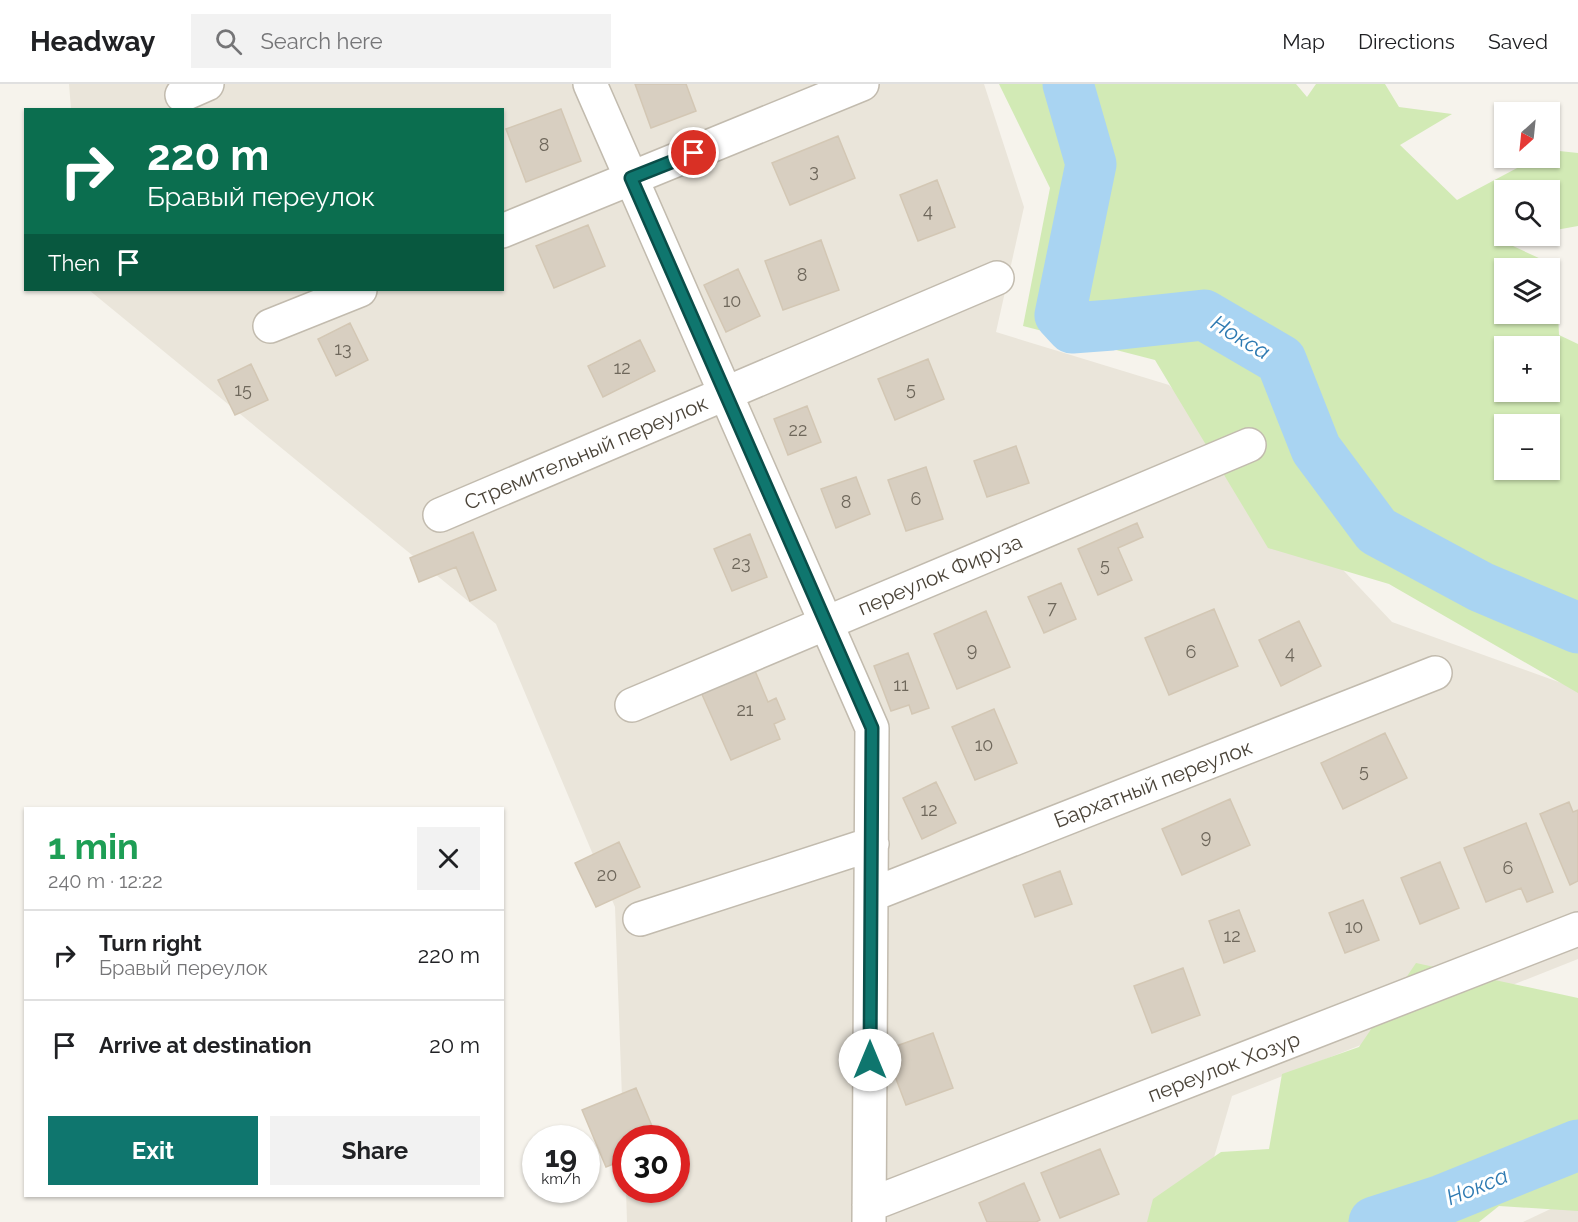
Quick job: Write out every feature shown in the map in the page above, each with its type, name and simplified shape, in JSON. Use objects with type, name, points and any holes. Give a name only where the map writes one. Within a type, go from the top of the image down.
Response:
[{"type":"street","points":[[590,84],[872,728],[869,1214]]},
{"type":"street","points":[[504,230],[862,84]]},
{"type":"street","name":"Стремительный переулок","points":[[440,515],[997,278]]},
{"type":"street","points":[[270,326],[358,291]]},
{"type":"street","name":"переулок Фируза","points":[[632,705],[1249,445]]},
{"type":"street","name":"Бархатный переулок","points":[[871,895],[1435,673]]},
{"type":"street","points":[[640,919],[872,844]]},
{"type":"street","name":"переулок Хозур","points":[[869,1214],[1578,929]]},
{"type":"shaded area","points":[[69,84],[984,84],[1024,207],[996,332],[1169,385],[1392,622],[1578,689],[1578,959],[1232,1096],[1195,1222],[627,1222],[626,1203],[690,1203],[690,1125],[623,1125],[615,907],[496,624],[90,291],[504,291],[504,108],[71,108]]},
{"type":"shaded area","points":[[1578,1196],[1578,1222],[1523,1222]]},
{"type":"green space","points":[[999,84],[1296,84],[1307,97],[1316,84],[1385,84],[1399,107],[1452,114],[1400,145],[1457,200],[1494,180],[1494,246],[1513,246],[1539,258],[1494,258],[1494,324],[1559,324],[1559,335],[1578,344],[1578,693],[1389,584],[1268,548],[1155,360],[1023,326],[1050,188]]},
{"type":"green space","points":[[1560,151],[1578,153],[1578,226],[1560,229],[1560,180],[1495,180],[1517,168],[1560,168]]},
{"type":"green space","points":[[1416,963],[1578,998],[1578,1211],[1499,1206],[1479,1222],[1147,1222],[1153,1199],[1221,1152],[1269,1149],[1282,1074],[1359,1047]]},
{"type":"building","points":[[635,84],[686,84],[696,111],[651,128]]},
{"type":"building","points":[[561,109],[581,161],[526,182],[506,129]]},
{"type":"building","points":[[838,136],[855,178],[790,205],[772,163]]},
{"type":"building","points":[[937,180],[955,227],[918,241],[900,195]]},
{"type":"building","points":[[588,225],[605,266],[554,288],[536,246]]},
{"type":"building","points":[[821,240],[839,290],[783,310],[765,261]]},
{"type":"building","points":[[738,269],[760,316],[726,332],[704,285]]},
{"type":"building","points":[[350,323],[368,360],[336,376],[318,339]]},
{"type":"building","points":[[640,340],[655,371],[603,397],[588,366]]},
{"type":"building","points":[[928,359],[944,399],[895,420],[878,379]]},
{"type":"building","points":[[251,364],[268,400],[235,415],[218,380]]},
{"type":"building","points":[[807,406],[821,442],[788,455],[774,419]]},
{"type":"building","points":[[1016,446],[1029,483],[987,497],[974,461]]},
{"type":"building","points":[[926,467],[943,519],[906,531],[888,480]]},
{"type":"building","points":[[856,477],[870,514],[836,528],[821,489]]},
{"type":"building","points":[[1137,523],[1143,537],[1118,548],[1132,580],[1098,595],[1078,549]]},
{"type":"building","points":[[473,532],[496,590],[470,601],[456,567],[419,582],[410,558]]},
{"type":"building","points":[[750,534],[767,577],[732,591],[714,549]]},
{"type":"building","points":[[1061,583],[1076,619],[1044,633],[1028,597]]},
{"type":"building","points":[[1214,609],[1238,666],[1169,695],[1145,638]]},
{"type":"building","points":[[986,611],[1010,667],[957,689],[934,634]]},
{"type":"building","points":[[1299,621],[1321,666],[1281,686],[1259,640]]},
{"type":"building","points":[[908,653],[929,708],[912,714],[909,705],[891,711],[874,666]]},
{"type":"building","points":[[753,666],[768,702],[776,698],[785,719],[774,724],[780,739],[731,760],[700,690]]},
{"type":"building","points":[[994,709],[1017,763],[975,780],[952,727]]},
{"type":"building","points":[[1385,733],[1407,778],[1343,809],[1321,763]]},
{"type":"building","points":[[936,782],[956,823],[922,839],[903,798]]},
{"type":"building","points":[[1230,799],[1250,845],[1182,875],[1162,829]]},
{"type":"building","points":[[1569,802],[1573,812],[1578,810],[1578,881],[1570,885],[1540,814]]},
{"type":"building","points":[[1526,823],[1553,892],[1527,902],[1521,888],[1486,902],[1464,848]]},
{"type":"building","points":[[619,842],[640,887],[596,907],[575,863]]},
{"type":"building","points":[[1440,862],[1459,908],[1420,924],[1401,878]]},
{"type":"building","points":[[1060,871],[1072,904],[1035,917],[1023,885]]},
{"type":"building","points":[[1363,900],[1379,940],[1345,953],[1329,913]]},
{"type":"building","points":[[1239,910],[1255,951],[1224,963],[1209,921]]},
{"type":"building","points":[[1183,968],[1200,1015],[1152,1033],[1134,986]]},
{"type":"building","points":[[933,1033],[953,1088],[906,1105],[885,1050]]},
{"type":"building","points":[[636,1088],[652,1125],[612,1125],[612,1165],[606,1167],[600,1153],[600,1125],[588,1125],[582,1110]]},
{"type":"building","points":[[1100,1149],[1119,1194],[1060,1218],[1041,1173]]},
{"type":"building","points":[[1024,1183],[1040,1220],[1036,1222],[987,1222],[979,1203]]},
{"type":"waterway","name":"Нокса","points":[[1068,84],[1091,164],[1060,315],[1072,328],[1204,315],[1281,360],[1316,449],[1377,531],[1481,587],[1578,628]]},
{"type":"waterway","name":"Нокса","points":[[1374,1222],[1442,1200],[1578,1145]]},
{"type":"route","points":[[694,153],[631,178],[872,728],[870,1060]]}]
